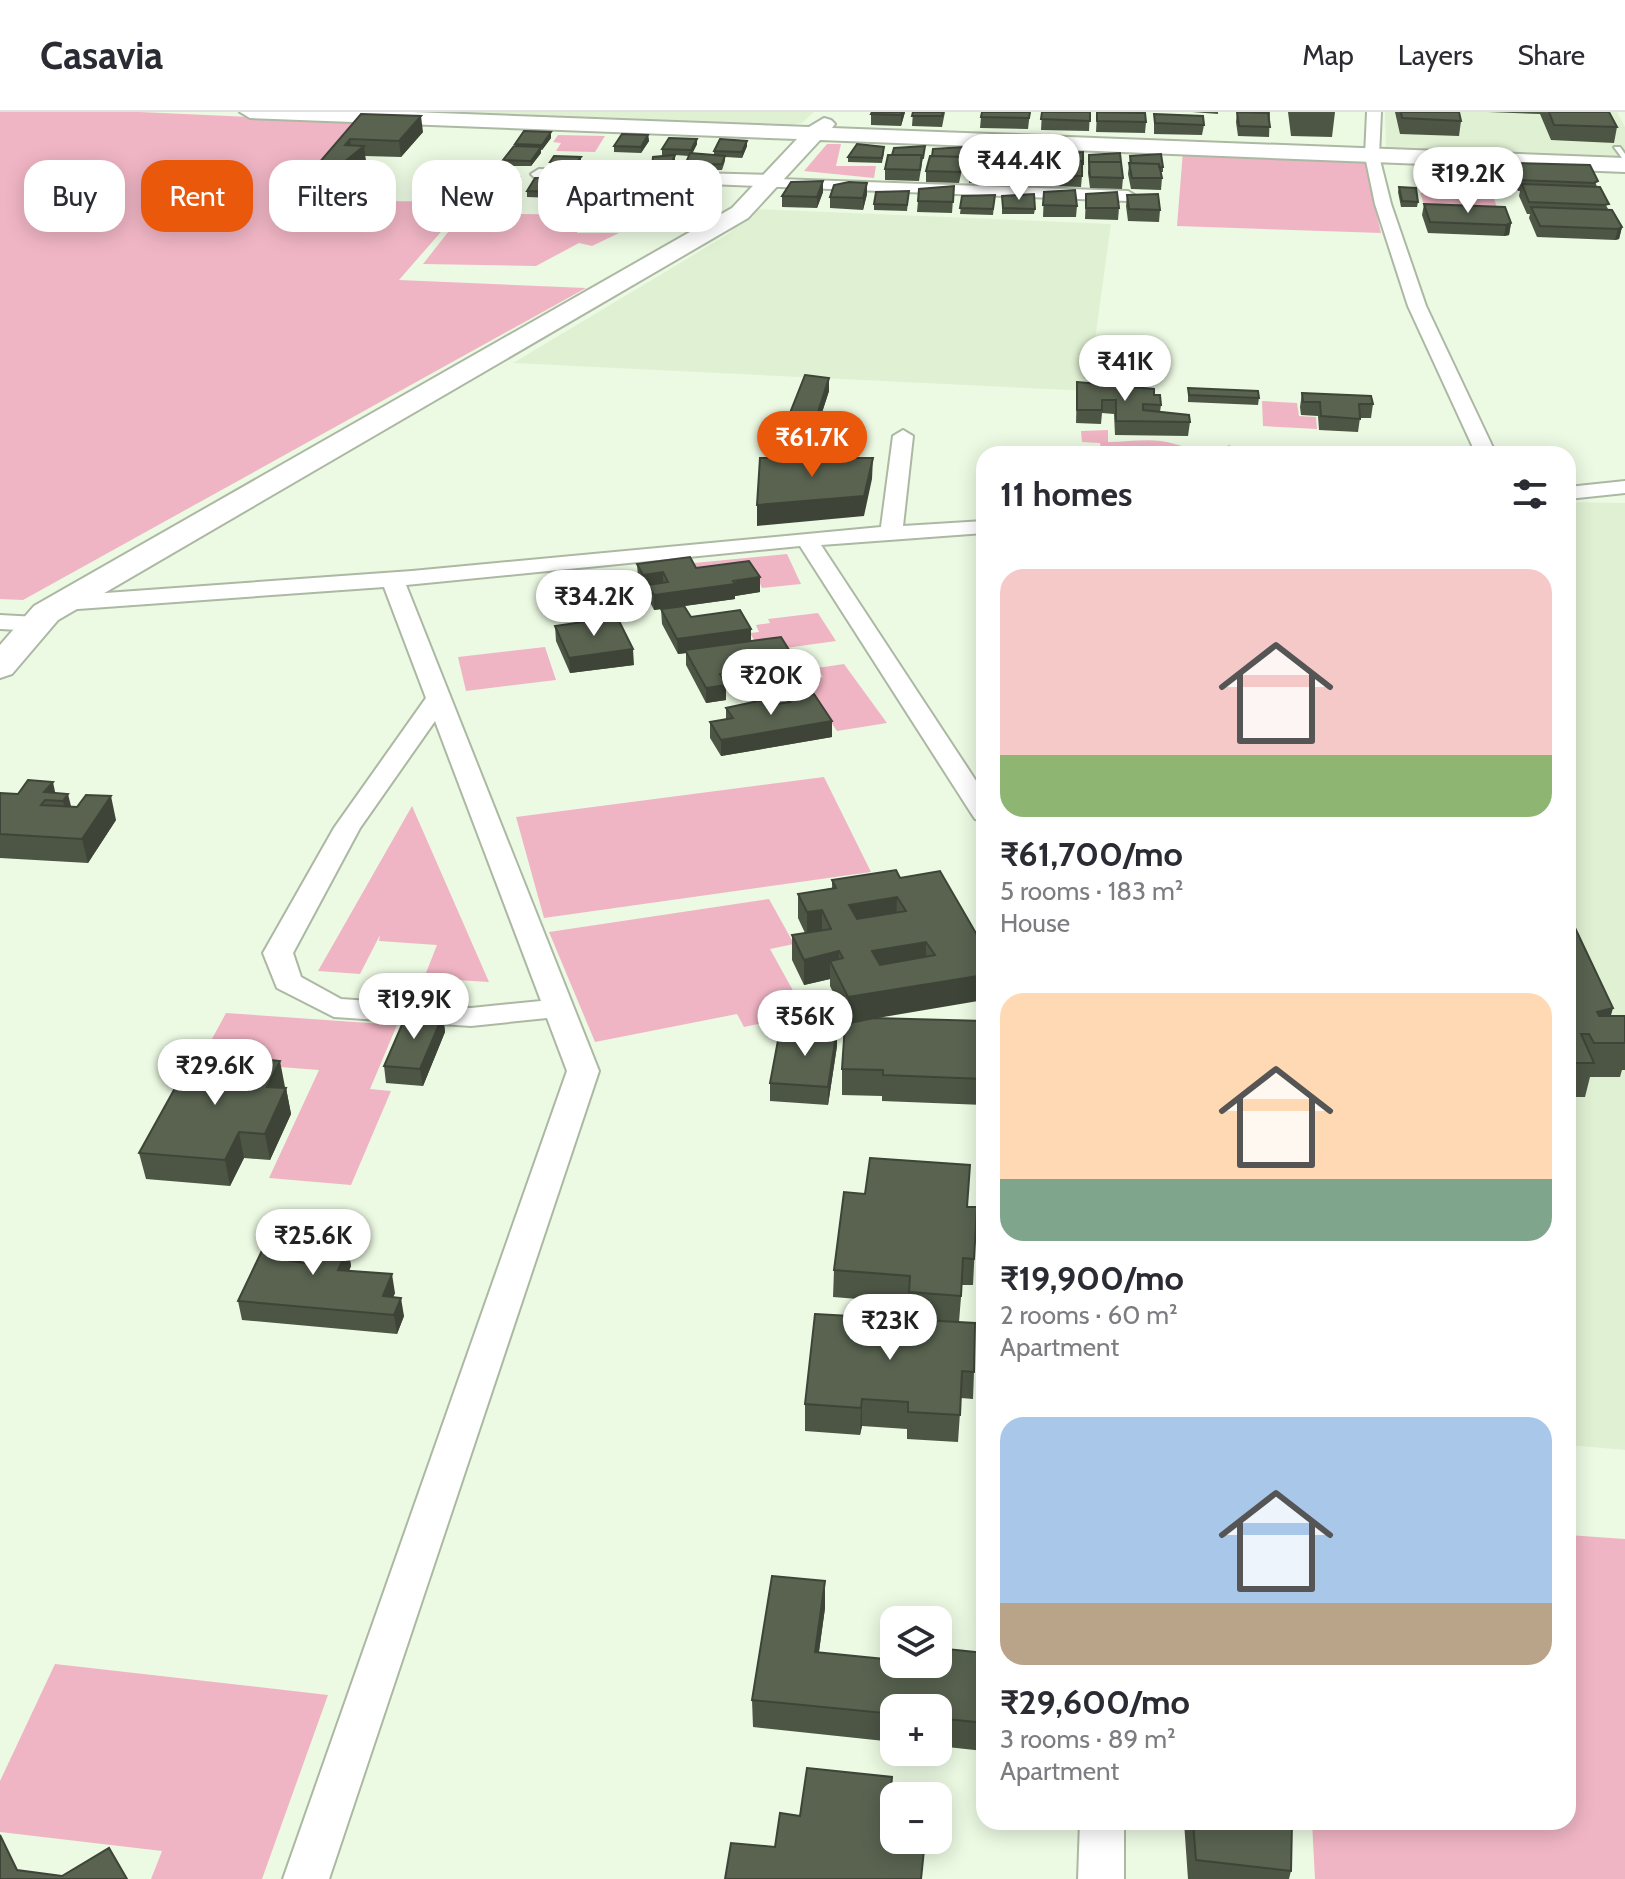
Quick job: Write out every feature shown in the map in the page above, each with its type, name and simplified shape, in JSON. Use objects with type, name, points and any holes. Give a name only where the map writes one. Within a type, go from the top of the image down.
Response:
[{"type":"street","points":[[250,112],[1372,156],[1622,158]]},
{"type":"street","points":[[0,667],[37,624],[64,603],[740,213],[836,112]]},
{"type":"street","points":[[1374,112],[1372,156],[1380,180],[1383,204],[1417,306],[1482,446]]},
{"type":"street","points":[[722,180],[1128,196]]},
{"type":"street","points":[[891,534],[903,436]]},
{"type":"street","points":[[1576,492],[1625,487]]},
{"type":"street","points":[[64,603],[393,580],[806,539],[976,528]]},
{"type":"street","points":[[806,539],[976,801]]},
{"type":"street","points":[[306,1879],[583,1071],[393,580]]},
{"type":"street","points":[[0,622],[37,624]]},
{"type":"street","points":[[439,697],[347,828],[278,953],[288,982],[334,1008],[471,1017],[559,1008]]},
{"type":"street","points":[[1101,1879],[1102,1830]]},
{"type":"shaded area","points":[[0,112],[140,112],[361,122],[326,160],[269,160],[269,232],[396,232],[396,201],[412,201],[412,232],[441,232],[399,280],[586,288],[23,600],[0,599]]},
{"type":"shaded area","points":[[362,112],[814,112],[802,123],[779,127]]},
{"type":"shaded area","points":[[1385,112],[1617,112],[1625,127],[1625,158],[1386,151]]},
{"type":"shaded area","points":[[558,135],[605,136],[595,152],[556,151],[561,143],[553,142]]},
{"type":"shaded area","points":[[827,144],[841,144],[836,166],[876,166],[874,178],[804,171]]},
{"type":"shaded area","points":[[1183,151],[1364,158],[1381,233],[1177,226]]},
{"type":"shaded area","points":[[1420,193],[1493,196],[1498,210],[1425,207]]},
{"type":"shaded area","points":[[758,209],[1111,224],[1088,391],[513,363],[725,236]]},
{"type":"shaded area","points":[[522,214],[538,214],[538,232],[619,233],[592,246],[579,243],[536,266],[423,264],[448,232],[522,232]]},
{"type":"shaded area","points":[[1262,401],[1297,403],[1299,416],[1316,417],[1317,429],[1263,426]]},
{"type":"shaded area","points":[[1108,430],[1108,442],[1161,441],[1182,446],[1101,446],[1100,443],[1082,442],[1081,431]]},
{"type":"shaded area","points":[[1576,502],[1625,503],[1625,1450],[1576,1446]]},
{"type":"shaded area","points":[[787,554],[801,584],[762,588],[755,572],[700,577],[694,563]]},
{"type":"shaded area","points":[[818,613],[836,641],[736,655],[757,645],[750,633],[759,632],[756,625],[770,623],[768,619]]},
{"type":"shaded area","points":[[545,647],[556,680],[466,691],[458,657]]},
{"type":"shaded area","points":[[844,664],[887,723],[837,731],[819,705],[771,713],[765,702],[799,696],[793,687],[806,685],[803,681],[823,677],[817,668]]},
{"type":"shaded area","points":[[824,777],[871,872],[544,918],[516,817]]},
{"type":"shaded area","points":[[412,806],[489,982],[424,978],[437,945],[379,941],[380,935],[360,974],[318,971]]},
{"type":"shaded area","points":[[769,899],[794,944],[770,949],[806,1014],[744,1027],[737,1014],[595,1042],[549,932]]},
{"type":"shaded area","points":[[226,1013],[397,1025],[370,1089],[391,1091],[351,1185],[269,1178],[319,1070],[200,1061]]},
{"type":"shaded area","points":[[1576,1536],[1625,1539],[1625,1879],[1315,1879],[1312,1830],[1576,1830]]},
{"type":"shaded area","points":[[55,1664],[328,1695],[262,1879],[151,1879],[162,1851],[0,1832],[0,1781]]},
{"type":"building","points":[[872,112],[902,112],[901,115]]},
{"type":"building","points":[[913,112],[943,112],[942,116],[912,116]]},
{"type":"building","points":[[982,112],[1030,112],[1029,118],[981,117]]},
{"type":"building","points":[[1042,112],[1090,112],[1090,121],[1041,119]]},
{"type":"building","points":[[1097,112],[1145,113],[1146,122],[1097,121]]},
{"type":"building","points":[[1237,112],[1268,113],[1270,127],[1239,126]]},
{"type":"building","points":[[1401,112],[1459,112],[1461,121],[1402,118]]},
{"type":"building","points":[[1549,112],[1609,112],[1617,127],[1554,125]]},
{"type":"building","points":[[361,114],[421,116],[399,141],[350,139],[345,145],[364,146],[346,160],[321,160]]},
{"type":"building","points":[[1154,114],[1203,116],[1204,125],[1155,123]]},
{"type":"building","points":[[524,131],[551,132],[542,145],[515,144]]},
{"type":"building","points":[[622,134],[648,135],[641,147],[614,146]]},
{"type":"building","points":[[669,138],[697,139],[691,150],[662,149]]},
{"type":"building","points":[[720,139],[747,141],[742,152],[714,151]]},
{"type":"building","points":[[857,144],[884,147],[882,158],[848,157]]},
{"type":"building","points":[[514,146],[541,147],[531,161],[503,160]]},
{"type":"building","points":[[925,146],[923,158],[922,155],[892,155],[894,148]]},
{"type":"building","points":[[964,147],[963,160],[963,157],[932,156],[933,149]]},
{"type":"building","points":[[1001,148],[1001,161],[1000,158],[970,157],[969,160],[970,150]]},
{"type":"building","points":[[1042,150],[1042,159],[1011,159],[1011,152]]},
{"type":"building","points":[[1083,152],[1083,164],[1082,161],[1052,160],[1051,154]]},
{"type":"building","points":[[690,153],[725,156],[722,164],[722,160],[687,160]]},
{"type":"building","points":[[1120,153],[1121,162],[1089,162],[1089,155]]},
{"type":"building","points":[[1161,154],[1163,167],[1159,164],[1131,163],[1130,156]]},
{"type":"building","points":[[675,155],[673,160],[653,160],[653,157]]},
{"type":"building","points":[[888,155],[922,155],[920,170],[885,169]]},
{"type":"building","points":[[554,156],[581,157],[578,160],[551,160]]},
{"type":"building","points":[[930,156],[963,157],[960,172],[926,171]]},
{"type":"building","points":[[970,157],[1000,158],[1000,173],[970,172]]},
{"type":"building","points":[[1009,159],[1045,160],[1046,174],[1009,173]]},
{"type":"building","points":[[1051,160],[1082,161],[1082,176],[1050,175]]},
{"type":"building","points":[[1424,160],[1500,163],[1506,178],[1429,177]]},
{"type":"building","points":[[1089,162],[1121,162],[1123,178],[1090,177]]},
{"type":"building","points":[[1129,163],[1159,164],[1162,178],[1132,178]]},
{"type":"building","points":[[1513,163],[1590,165],[1598,181],[1520,180]]},
{"type":"building","points":[[535,178],[538,178],[538,191],[527,191]]},
{"type":"building","points":[[823,181],[817,197],[782,196],[791,182]]},
{"type":"building","points":[[867,183],[863,198],[830,197],[834,185]]},
{"type":"building","points":[[1522,184],[1600,187],[1609,204],[1529,202]]},
{"type":"building","points":[[954,186],[953,202],[918,201],[919,189]]},
{"type":"building","points":[[1399,187],[1416,188],[1418,202],[1402,201]]},
{"type":"building","points":[[1075,190],[1077,206],[1043,205],[1044,192]]},
{"type":"building","points":[[909,191],[907,205],[874,204],[876,192]]},
{"type":"building","points":[[1117,192],[1119,208],[1086,208],[1086,194]]},
{"type":"building","points":[[1034,194],[1035,209],[1003,208],[1002,196]]},
{"type":"building","points":[[1158,194],[1160,210],[1129,209],[1127,195]]},
{"type":"building","points":[[995,195],[993,209],[960,208],[962,196]]},
{"type":"building","points":[[1424,204],[1505,207],[1511,223],[1430,222]]},
{"type":"building","points":[[1531,207],[1612,210],[1622,227],[1540,226]]},
{"type":"building","points":[[805,375],[829,378],[818,412],[841,413],[839,419],[788,418]]},
{"type":"building","points":[[1077,382],[1154,389],[1154,395],[1160,395],[1161,405],[1143,404],[1143,410],[1189,415],[1190,422],[1116,421],[1116,400],[1102,400],[1102,410],[1077,410]]},
{"type":"building","points":[[1188,388],[1258,391],[1259,398],[1189,395]]},
{"type":"building","points":[[1302,393],[1371,396],[1373,404],[1359,404],[1360,419],[1321,416],[1320,402],[1303,402]]},
{"type":"building","points":[[760,458],[873,458],[864,496],[757,505]]},
{"type":"building","points":[[690,557],[696,568],[749,561],[760,577],[733,581],[735,584],[654,595],[648,585],[668,582],[663,572],[643,575],[637,564]]},
{"type":"building","points":[[684,606],[691,617],[740,610],[751,629],[677,639],[661,609]]},
{"type":"building","points":[[617,617],[633,649],[569,658],[555,626]]},
{"type":"building","points":[[781,637],[796,661],[782,663],[791,678],[765,682],[757,669],[720,674],[726,685],[706,688],[685,650]]},
{"type":"building","points":[[814,694],[832,721],[721,740],[710,722],[733,718],[726,708],[772,698],[776,704],[790,702],[787,699]]},
{"type":"building","points":[[28,780],[53,782],[44,792],[68,794],[63,801],[45,800],[41,805],[77,807],[86,795],[111,796],[82,839],[0,834],[0,793],[18,794]]},
{"type":"building","points":[[896,870],[900,878],[940,871],[976,933],[976,976],[848,997],[830,961],[843,958],[839,951],[804,960],[792,935],[831,929],[822,910],[807,912],[798,894],[836,888],[832,880]],"holes":[[[897,897],[906,911],[857,919],[849,905]],[[926,942],[935,955],[880,965],[872,951]]]},
{"type":"building","points":[[1576,930],[1613,1008],[1597,1012],[1599,1016],[1625,1016],[1625,1043],[1594,1043],[1589,1034],[1581,1034],[1594,1063],[1576,1063]]},
{"type":"building","points":[[415,1012],[443,1015],[420,1069],[384,1066],[404,1020],[412,1021]]},
{"type":"building","points":[[874,1018],[976,1021],[976,1079],[883,1075],[883,1070],[842,1069],[845,1024]]},
{"type":"building","points":[[814,1027],[837,1029],[828,1087],[770,1083],[779,1035],[791,1036],[792,1032]]},
{"type":"building","points":[[195,1052],[280,1061],[267,1087],[286,1088],[265,1134],[239,1132],[225,1160],[139,1153]]},
{"type":"building","points":[[870,1158],[970,1165],[967,1207],[976,1207],[974,1259],[963,1258],[961,1296],[909,1292],[910,1276],[834,1270],[844,1192],[865,1194]]},
{"type":"building","points":[[278,1217],[309,1220],[290,1261],[304,1263],[313,1244],[348,1248],[338,1270],[392,1274],[383,1296],[401,1298],[394,1315],[238,1301]]},
{"type":"building","points":[[815,1314],[975,1323],[974,1372],[962,1371],[960,1415],[908,1412],[908,1402],[862,1399],[861,1408],[805,1404]]},
{"type":"building","points":[[772,1576],[825,1581],[815,1652],[880,1659],[880,1678],[952,1678],[952,1650],[976,1652],[976,1722],[952,1720],[952,1694],[880,1694],[880,1713],[752,1700]]},
{"type":"building","points":[[807,1768],[892,1777],[892,1782],[880,1782],[880,1854],[924,1854],[921,1879],[725,1879],[731,1843],[775,1847],[780,1813],[800,1816]]},
{"type":"building","points":[[1194,1830],[1292,1830],[1291,1871],[1196,1860]]},
{"type":"building","points":[[0,1835],[17,1870],[62,1876],[109,1848],[127,1879],[0,1879]]}]
